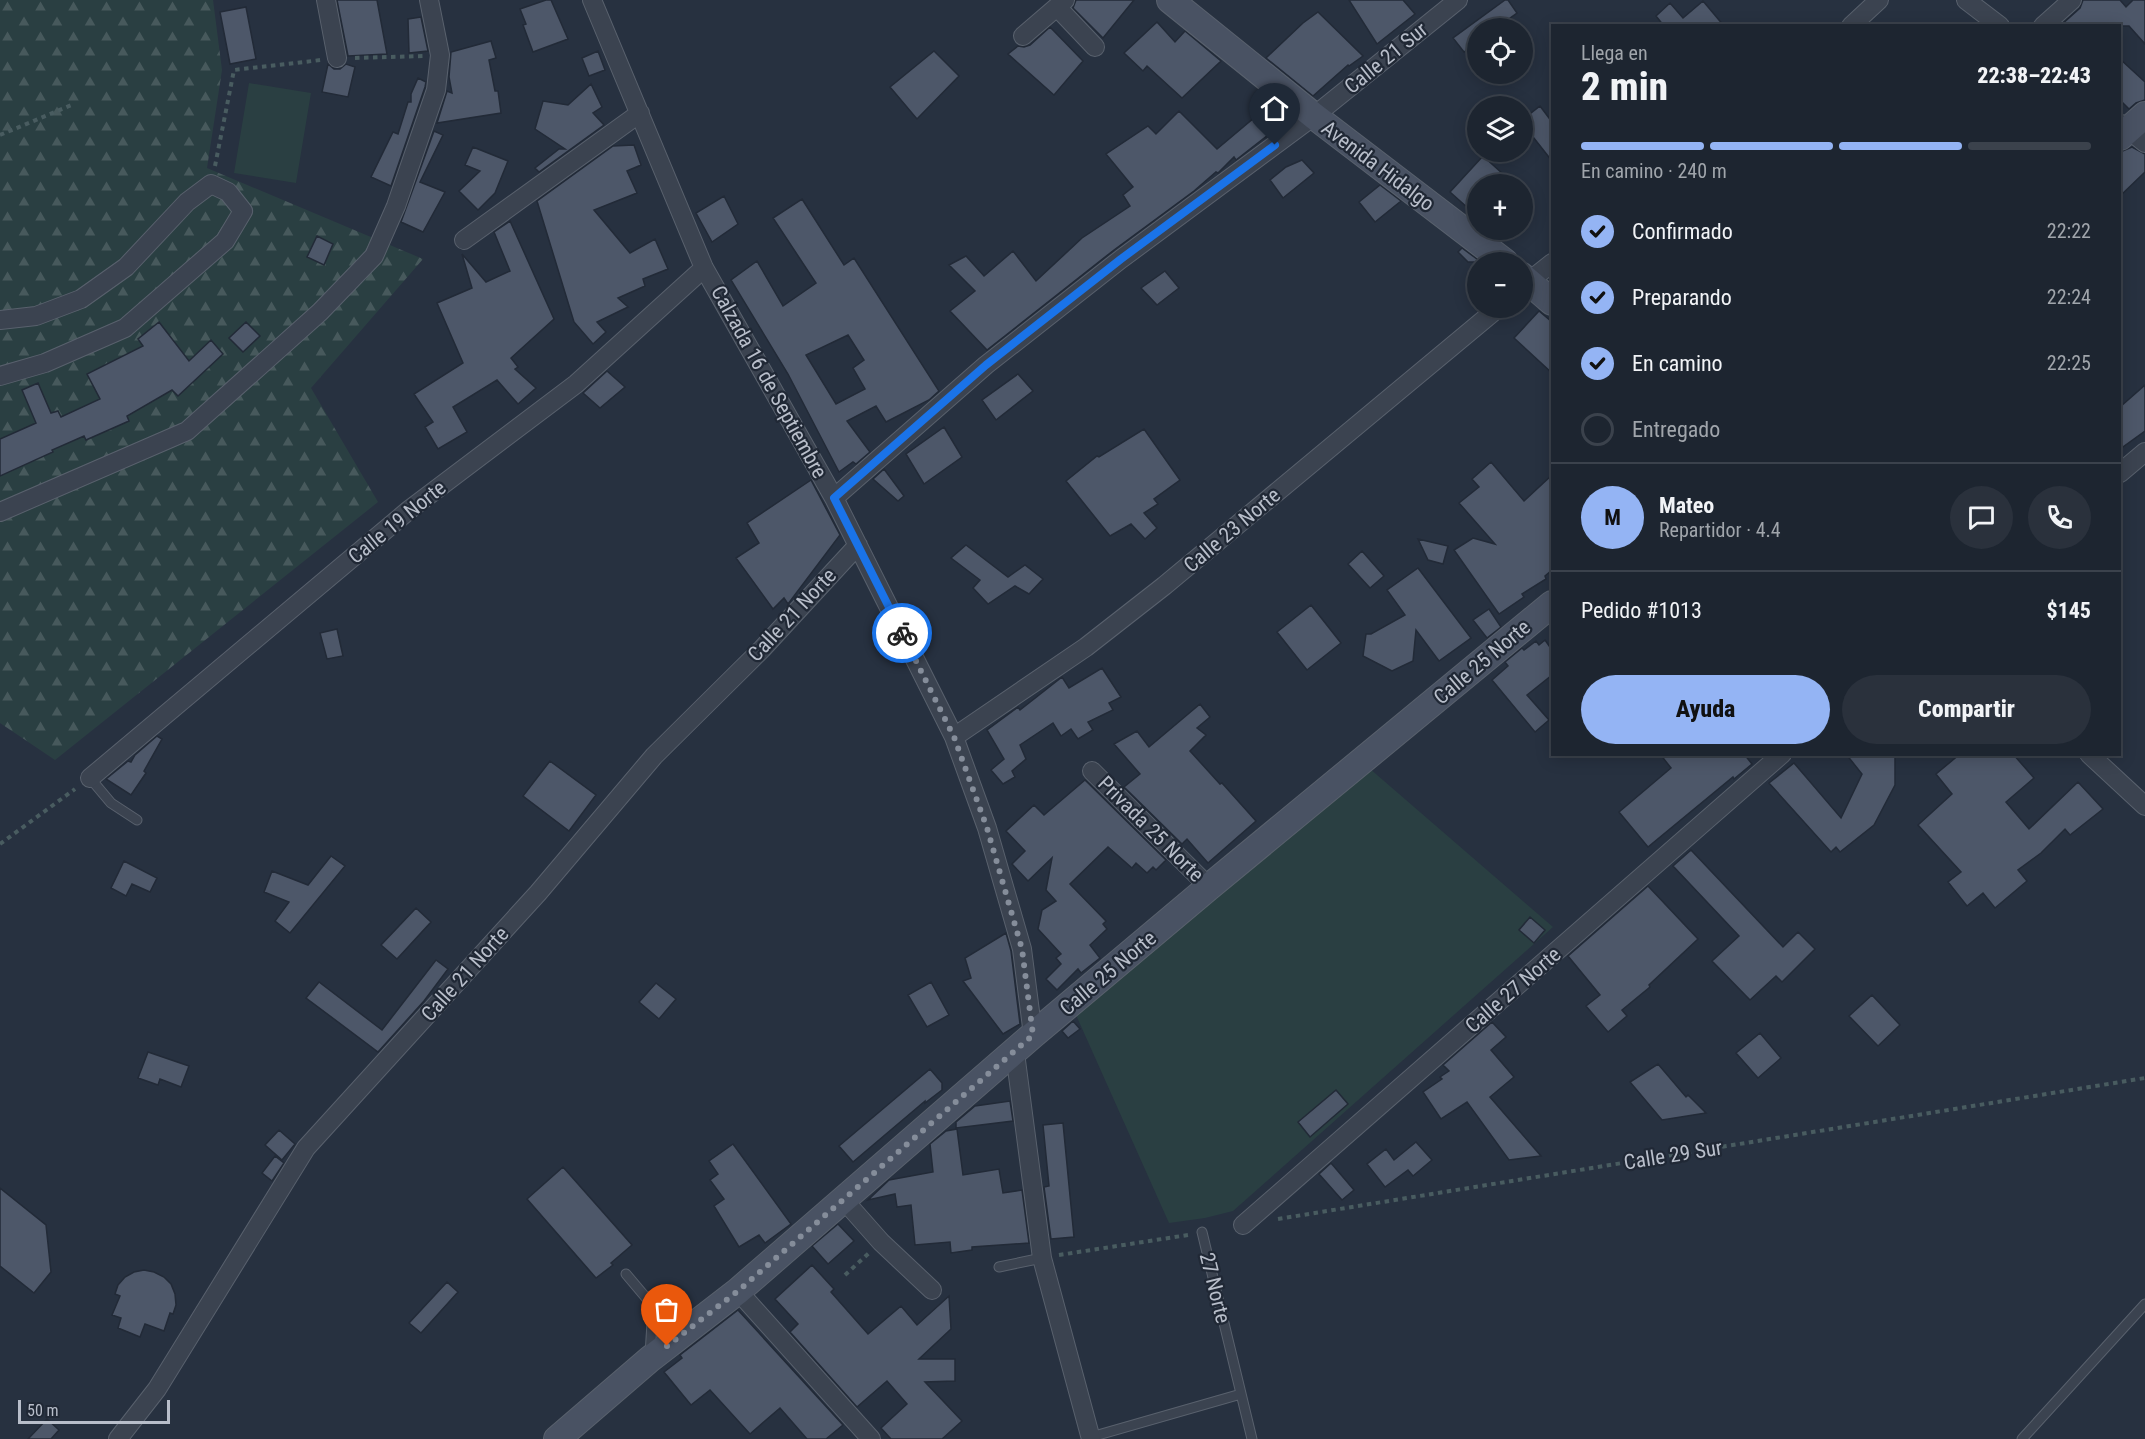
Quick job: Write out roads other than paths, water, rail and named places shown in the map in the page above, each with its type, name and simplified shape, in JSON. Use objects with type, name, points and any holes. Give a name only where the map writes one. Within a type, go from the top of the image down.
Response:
[{"type":"street","points":[[327,0],[338,58]]},
{"type":"street","points":[[0,512],[187,431],[320,312],[374,256],[396,206],[436,90],[440,56],[429,0]]},
{"type":"street","name":"Calzada 16 de Septiembre","points":[[592,0],[704,268],[834,498],[954,737],[987,828],[1022,949],[1033,1035]]},
{"type":"street","name":"Avenida Hidalgo","points":[[1170,0],[1314,116],[1491,252]]},
{"type":"street","name":"Calle 21 Sur","points":[[1314,116],[1458,0]]},
{"type":"street","points":[[1853,24],[1879,0]]},
{"type":"street","points":[[1965,0],[1997,24]]},
{"type":"street","points":[[2045,24],[2072,0]]},
{"type":"street","points":[[1023,36],[1061,4],[1095,47]]},
{"type":"street","points":[[464,240],[640,113]]},
{"type":"street","points":[[834,498],[986,365],[1121,259],[1314,116]]},
{"type":"street","points":[[0,320],[36,316],[81,298],[126,267],[187,202],[211,184],[228,192],[243,210],[225,241],[125,328],[45,363],[0,376]]},
{"type":"street","points":[[1533,276],[1551,264]]},
{"type":"street","name":"Calle 19 Norte","points":[[90,778],[409,510],[576,384],[704,268]]},
{"type":"street","points":[[1533,288],[1551,301]]},
{"type":"street","name":"Calle 23 Norte","points":[[954,737],[1086,647],[1155,593],[1486,318]]},
{"type":"street","points":[[2121,472],[2145,452]]},
{"type":"street","name":"Calle 21 Norte","points":[[118,1439],[157,1389],[306,1148],[538,893],[654,756],[762,649],[858,545]]},
{"type":"street","name":"Calle 25 Norte","points":[[556,1439],[650,1359],[738,1291],[1033,1035],[1551,605]]},
{"type":"street","name":"Calle 27 Norte","points":[[1243,1225],[1780,756]]},
{"type":"street","points":[[2091,756],[2142,798]]},
{"type":"street","name":"Privada 25 Norte","points":[[1092,771],[1209,887]]},
{"type":"street","points":[[1015,1053],[1042,1258],[1091,1438]]},
{"type":"street","points":[[843,1199],[881,1242],[932,1290]]},
{"type":"street","points":[[738,1291],[871,1439]]},
{"type":"lane","points":[[90,778],[111,803],[137,820]]},
{"type":"lane","name":"27 Norte","points":[[1202,1232],[1252,1439]]},
{"type":"lane","points":[[999,1267],[1042,1258]]},
{"type":"lane","points":[[626,1274],[653,1306],[650,1359]]},
{"type":"lane","points":[[2022,1439],[2145,1304]]},
{"type":"lane","points":[[1091,1438],[1241,1394]]}]
